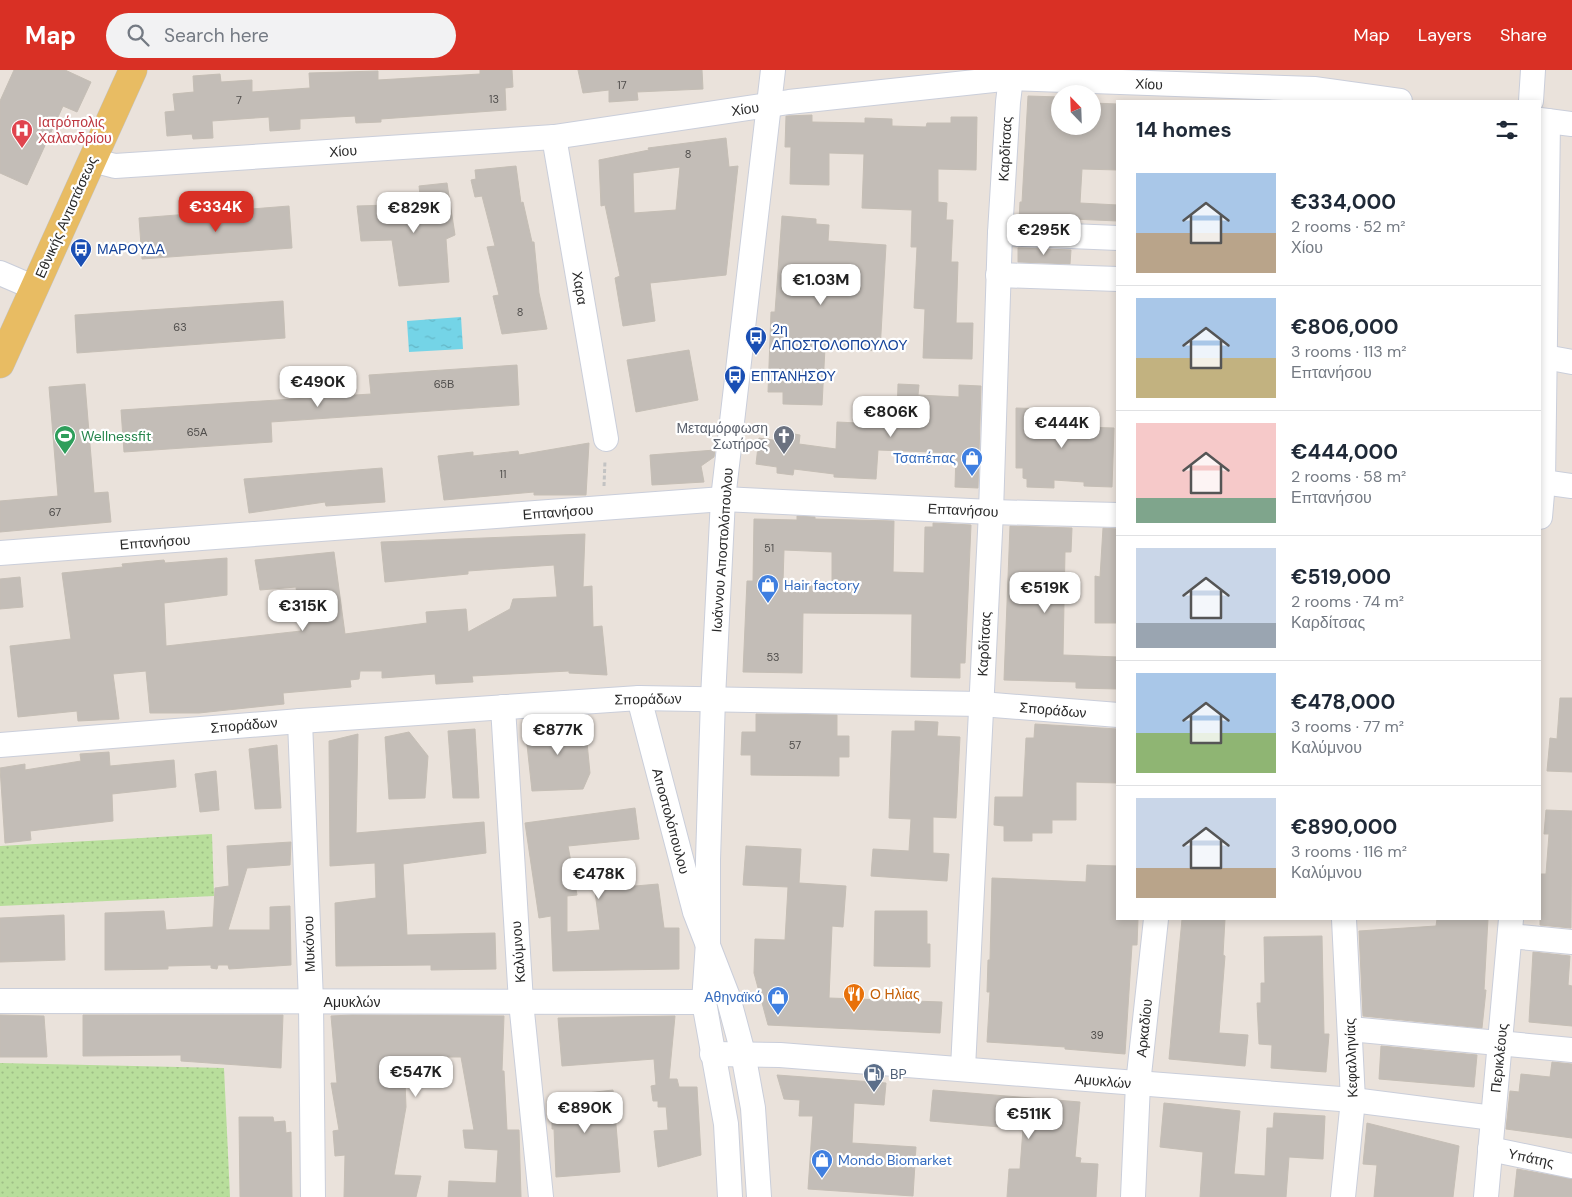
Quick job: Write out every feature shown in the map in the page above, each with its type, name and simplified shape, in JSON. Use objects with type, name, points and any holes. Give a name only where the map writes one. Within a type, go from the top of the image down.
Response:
[{"type":"main road","name":"Εθνικής Αντιστάσεως","points":[[0,364],[133,70]]},
{"type":"street","name":"Ιωάννου Αποστολόπουλου","points":[[730,1197],[726,1124],[704,1002],[708,942],[708,860],[713,698],[724,499],[773,70]]},
{"type":"street","points":[[1531,100],[1533,70]]},
{"type":"street","name":"Χίου","points":[[92,160],[115,166],[554,136],[769,105],[1012,74],[1173,78],[1314,87],[1394,100]]},
{"type":"street","name":"Καρδίτσας","points":[[963,1068],[991,512],[1000,233],[1008,102],[1012,74]]},
{"type":"street","points":[[1541,505],[1545,357],[1544,121],[1572,124]]},
{"type":"street","name":"Χαρα","points":[[554,136],[606,440]]},
{"type":"street","points":[[1000,233],[1116,238]]},
{"type":"street","points":[[0,273],[34,288]]},
{"type":"street","points":[[998,275],[1116,279]]},
{"type":"street","points":[[1545,357],[1572,362]]},
{"type":"street","points":[[1543,482],[1572,486]]},
{"type":"street","name":"Επτανήσου","points":[[0,553],[724,499],[991,512],[1116,515]]},
{"type":"street","name":"Σποράδων","points":[[0,745],[300,721],[639,698],[981,704],[1116,716]]},
{"type":"street","name":"Αποστολόπουλου","points":[[639,698],[695,912],[708,942]]},
{"type":"street","name":"Καλύμνου","points":[[503,707],[522,1002],[541,1197]]},
{"type":"street","name":"Μυκόνου","points":[[300,721],[311,1002],[314,1197]]},
{"type":"street","name":"Αρκαδίου","points":[[1133,1197],[1138,1084],[1156,920]]},
{"type":"street","name":"Κεφαλληνίας","points":[[1343,1197],[1353,1100],[1344,920]]},
{"type":"street","points":[[1510,927],[1572,942]]},
{"type":"street","name":"Περικλέους","points":[[1486,1197],[1510,927]]},
{"type":"street","name":"Ιωάννου Αποστολόπουλου","points":[[708,942],[728,997],[743,1053],[753,1108],[759,1197]]},
{"type":"street","name":"Αμυκλών","points":[[0,1001],[704,1002]]},
{"type":"street","points":[[1350,1029],[1572,1050]]},
{"type":"street","name":"Αμυκλών","points":[[712,1054],[780,1055],[963,1068],[1138,1084],[1353,1100],[1492,1118]]},
{"type":"street","name":"Υπάτης","points":[[1490,1149],[1572,1166]]},
{"type":"path","points":[[602,508],[606,440]]},
{"type":"green space","points":[[212,834],[214,896],[0,906],[0,846]]},
{"type":"green space","points":[[0,1063],[224,1068],[230,1197],[0,1197]]},
{"type":"water","points":[[461,317],[463,349],[409,352],[407,321]]},
{"type":"building","name":"Ιατρόπολις Χαλανδρίου","points":[[14,70],[65,70],[91,82],[77,112],[63,106],[27,185],[0,173],[0,101]]},
{"type":"building","points":[[480,70],[512,70],[513,87],[505,88],[506,110],[381,119],[381,122],[356,123],[355,116],[300,119],[300,129],[270,131],[269,117],[212,121],[213,138],[193,139],[192,134],[167,136],[165,112],[175,111],[173,94],[194,92],[193,76],[220,74],[221,82],[252,80],[252,92],[310,88],[309,73],[378,71],[378,80],[480,74]]},
{"type":"building","points":[[578,70],[702,70],[703,89],[637,92],[638,100],[609,102],[609,90],[583,93]]},
{"type":"building","points":[[1028,96],[1051,97],[1051,135],[1101,135],[1101,103],[1116,104],[1116,170],[1082,169],[1080,203],[1116,205],[1116,221],[1072,219],[1072,222],[1019,220],[1020,202],[1022,202]]},
{"type":"building","points":[[812,115],[812,122],[865,123],[865,118],[892,119],[892,126],[926,127],[927,123],[951,123],[951,117],[977,117],[976,170],[938,169],[938,202],[947,203],[946,220],[953,220],[951,262],[958,262],[956,323],[973,323],[972,359],[923,358],[925,309],[914,308],[917,247],[911,247],[912,210],[862,208],[864,154],[829,153],[829,185],[790,184],[791,147],[785,147],[786,116]]},
{"type":"building","points":[[726,138],[729,167],[738,166],[726,275],[650,283],[655,321],[623,326],[615,278],[620,276],[605,205],[601,206],[599,160],[649,150],[648,148]],"holes":[[[680,167],[676,210],[634,213],[633,173]]]},
{"type":"building","points":[[516,166],[521,203],[523,202],[532,242],[534,242],[539,293],[547,329],[502,334],[493,296],[499,295],[487,247],[495,246],[482,196],[475,197],[471,180],[476,179],[475,170]]},
{"type":"building","points":[[447,183],[455,235],[446,239],[449,282],[399,286],[392,240],[361,241],[357,206],[421,204],[419,186]]},
{"type":"building","points":[[289,206],[292,248],[142,259],[139,218]]},
{"type":"building","points":[[782,216],[816,219],[816,224],[829,225],[828,241],[886,245],[880,351],[825,348],[822,405],[783,404],[783,392],[768,392],[771,312],[775,312]]},
{"type":"building","points":[[1018,248],[1071,250],[1070,264],[1018,262]]},
{"type":"building","points":[[283,301],[285,338],[77,353],[75,315]]},
{"type":"building","points":[[689,350],[698,400],[636,412],[627,360]]},
{"type":"building","points":[[517,365],[519,405],[271,422],[272,442],[124,452],[121,410],[371,394],[369,375]]},
{"type":"building","points":[[85,384],[94,493],[108,492],[111,522],[0,532],[0,501],[58,496],[49,387]]},
{"type":"building","points":[[898,384],[919,385],[918,395],[959,397],[959,385],[981,386],[978,488],[955,487],[956,453],[878,450],[876,479],[834,477],[834,474],[794,469],[793,475],[777,473],[777,467],[756,464],[759,438],[780,441],[782,432],[800,435],[799,444],[836,449],[837,422],[858,423],[858,417],[897,419]]},
{"type":"building","points":[[1016,408],[1083,410],[1082,427],[1114,428],[1112,487],[1084,486],[1084,482],[1054,480],[1054,488],[1027,487],[1027,479],[1023,478],[1023,468],[1016,468]]},
{"type":"building","points":[[589,443],[586,495],[534,495],[534,492],[444,500],[438,456],[473,452],[473,456],[518,451],[519,455]]},
{"type":"building","points":[[715,450],[714,457],[701,466],[704,482],[652,485],[650,455]]},
{"type":"building","points":[[382,468],[385,502],[326,506],[325,502],[249,513],[244,479]]},
{"type":"building","points":[[797,516],[815,517],[815,519],[894,521],[893,572],[924,573],[925,527],[933,527],[933,523],[971,525],[965,663],[960,663],[960,678],[911,677],[912,614],[803,613],[802,673],[743,672],[747,581],[753,581],[754,519],[797,520]],"holes":[[[784,550],[832,552],[832,582],[783,582]]]},
{"type":"building","points":[[1010,526],[1072,528],[1071,552],[1065,552],[1063,655],[1116,657],[1116,689],[1076,688],[1076,682],[1004,680]]},
{"type":"building","points":[[1103,528],[1116,529],[1116,623],[1095,623],[1095,576],[1100,577]]},
{"type":"building","points":[[585,534],[583,587],[592,586],[593,627],[602,626],[607,675],[569,673],[569,671],[472,676],[473,682],[436,684],[435,674],[382,678],[382,671],[360,671],[359,679],[350,680],[351,687],[283,693],[284,704],[199,713],[150,713],[146,671],[113,674],[119,719],[78,721],[77,711],[18,717],[10,646],[71,639],[62,573],[123,567],[122,564],[164,560],[165,563],[227,558],[227,595],[164,603],[166,646],[301,631],[296,587],[260,590],[255,560],[334,552],[345,634],[427,623],[426,612],[466,609],[468,632],[510,609],[513,599],[557,597],[554,565],[468,571],[468,574],[385,582],[381,542]]},
{"type":"building","points":[[20,577],[23,607],[0,609],[0,579]]},
{"type":"building","points":[[1560,698],[1572,698],[1572,772],[1547,771],[1550,738],[1557,739]]},
{"type":"building","points":[[756,714],[837,715],[837,736],[849,736],[849,757],[839,757],[839,776],[751,775],[751,755],[741,755],[742,732],[756,732]]},
{"type":"building","points":[[915,721],[938,722],[937,736],[960,737],[956,818],[933,817],[933,853],[949,854],[947,881],[871,876],[873,849],[909,851],[911,819],[889,818],[892,731],[915,731]]},
{"type":"building","points":[[585,722],[590,773],[583,789],[532,791],[525,726]]},
{"type":"building","points":[[1035,724],[1116,729],[1116,783],[1076,782],[1076,820],[1052,820],[1052,833],[1032,833],[1032,841],[1004,841],[1004,826],[994,825],[995,797],[1023,797],[1026,738],[1034,738]]},
{"type":"building","points":[[475,729],[479,798],[453,798],[448,731]]},
{"type":"building","points":[[409,732],[428,756],[425,798],[389,799],[385,737]]},
{"type":"building","points":[[358,734],[356,833],[484,822],[486,853],[403,864],[407,935],[495,933],[496,969],[431,970],[431,965],[336,966],[335,903],[376,898],[375,863],[330,866],[329,741]]},
{"type":"building","points":[[277,745],[281,808],[255,809],[249,749]]},
{"type":"building","points":[[109,752],[110,766],[174,760],[176,787],[112,794],[113,821],[30,831],[31,840],[5,843],[0,768],[25,764],[25,770],[81,761],[80,754]]},
{"type":"building","points":[[216,771],[219,810],[200,812],[195,774]]},
{"type":"building","points":[[635,808],[639,839],[568,846],[577,895],[567,896],[567,932],[600,930],[594,884],[623,882],[624,887],[658,884],[664,928],[679,928],[679,969],[553,971],[551,916],[539,918],[525,823]]},
{"type":"building","points":[[1546,810],[1572,811],[1571,928],[1540,925],[1541,874],[1546,874],[1549,834],[1544,834]]},
{"type":"building","points":[[291,842],[290,865],[247,868],[228,930],[270,930],[270,907],[290,906],[291,965],[229,969],[228,965],[218,965],[217,969],[211,968],[211,965],[168,966],[168,969],[105,970],[105,913],[164,911],[166,930],[213,927],[215,888],[229,886],[227,846]]},
{"type":"building","points":[[746,846],[801,849],[799,883],[846,886],[843,927],[832,926],[829,998],[942,1002],[940,1033],[768,1025],[754,973],[755,939],[785,940],[788,887],[743,885]]},
{"type":"building","points":[[1087,865],[1116,866],[1116,920],[1138,920],[1137,945],[1132,945],[1125,1054],[1065,1049],[1065,1047],[987,1042],[990,992],[987,992],[988,960],[990,960],[992,878],[1086,882]]},
{"type":"building","points":[[875,911],[927,911],[927,944],[930,944],[930,967],[874,966]]},
{"type":"building","points":[[64,915],[65,960],[0,962],[0,918]]},
{"type":"building","points":[[1182,920],[1225,920],[1223,955],[1225,956],[1219,1033],[1248,1035],[1245,1066],[1169,1059]]},
{"type":"building","points":[[1437,920],[1488,920],[1484,990],[1486,990],[1482,1028],[1363,1016],[1359,931],[1436,926]]},
{"type":"building","points":[[1322,936],[1324,1034],[1329,1034],[1326,1072],[1271,1068],[1272,1045],[1259,1044],[1257,1003],[1261,1003],[1261,983],[1265,983],[1264,937]]},
{"type":"building","points":[[1533,952],[1570,956],[1568,985],[1572,986],[1572,1026],[1529,1022]]},
{"type":"building","points":[[0,1015],[44,1016],[47,1057],[0,1057]]},
{"type":"building","points":[[83,1015],[283,1015],[281,1068],[181,1061],[181,1055],[83,1056]]},
{"type":"building","points":[[331,1016],[504,1016],[502,1071],[504,1071],[507,1130],[519,1130],[521,1197],[448,1197],[449,1181],[496,1183],[498,1150],[465,1148],[463,1130],[474,1130],[461,1057],[404,1057],[406,1107],[394,1175],[421,1176],[416,1197],[344,1197],[345,1155],[335,1156],[333,1131],[339,1130],[331,1083],[337,1083]]},
{"type":"building","points":[[675,1016],[669,1079],[677,1079],[679,1087],[697,1087],[701,1155],[658,1167],[654,1131],[668,1130],[666,1105],[666,1107],[658,1107],[658,1101],[653,1101],[651,1086],[656,1085],[654,1059],[562,1066],[558,1018]]},
{"type":"building","points":[[1381,1046],[1477,1055],[1474,1087],[1379,1079]]},
{"type":"building","points":[[1552,1062],[1572,1064],[1572,1138],[1506,1129],[1510,1091],[1519,1092],[1521,1074],[1550,1077]]},
{"type":"building","points":[[777,1075],[886,1083],[884,1105],[854,1103],[852,1143],[916,1147],[913,1196],[808,1189],[813,1116],[799,1116],[800,1100],[784,1099]]},
{"type":"building","points":[[613,1090],[620,1172],[556,1177],[554,1129],[552,1129],[552,1097]]},
{"type":"building","points":[[933,1090],[1080,1102],[1075,1157],[1081,1158],[1080,1163],[1098,1164],[1096,1197],[1007,1197],[1009,1169],[1020,1169],[1023,1129],[930,1121]]},
{"type":"building","points":[[1164,1103],[1240,1111],[1234,1174],[1265,1176],[1267,1128],[1273,1128],[1274,1113],[1325,1116],[1323,1159],[1289,1157],[1286,1197],[1200,1197],[1203,1152],[1160,1147]]},
{"type":"building","points":[[239,1117],[273,1117],[274,1122],[285,1121],[286,1133],[291,1132],[292,1197],[240,1197]]},
{"type":"building","points":[[1367,1123],[1459,1146],[1453,1197],[1374,1197],[1377,1165],[1363,1164]]},
{"type":"building","points":[[1517,1169],[1572,1179],[1572,1197],[1514,1197]]},
{"type":"place","name":"Ιατρόπολις Χαλανδρίου","points":[[22,149]]},
{"type":"place","name":"ΜΑΡΟΥΔΑ","points":[[81,268]]},
{"type":"place","name":"2η ΑΠΟΣΤΟΛΟΠΟΥΛΟΥ","points":[[756,356]]},
{"type":"place","name":"ΕΠΤΑΝΗΣΟΥ","points":[[735,395]]},
{"type":"place","name":"Wellnessfit","points":[[65,455]]},
{"type":"place","name":"Μεταμόρφωση Σωτήρος","points":[[784,455]]},
{"type":"place","name":"Τσαπέπας","points":[[972,477]]},
{"type":"place","name":"Hair factory","points":[[768,604]]},
{"type":"place","name":"Ο Ηλίας","points":[[854,1013]]},
{"type":"place","name":"Αθηναϊκό","points":[[778,1016]]},
{"type":"place","name":"BP","points":[[874,1093]]},
{"type":"place","name":"Mondo Biomarket","points":[[822,1179]]}]
